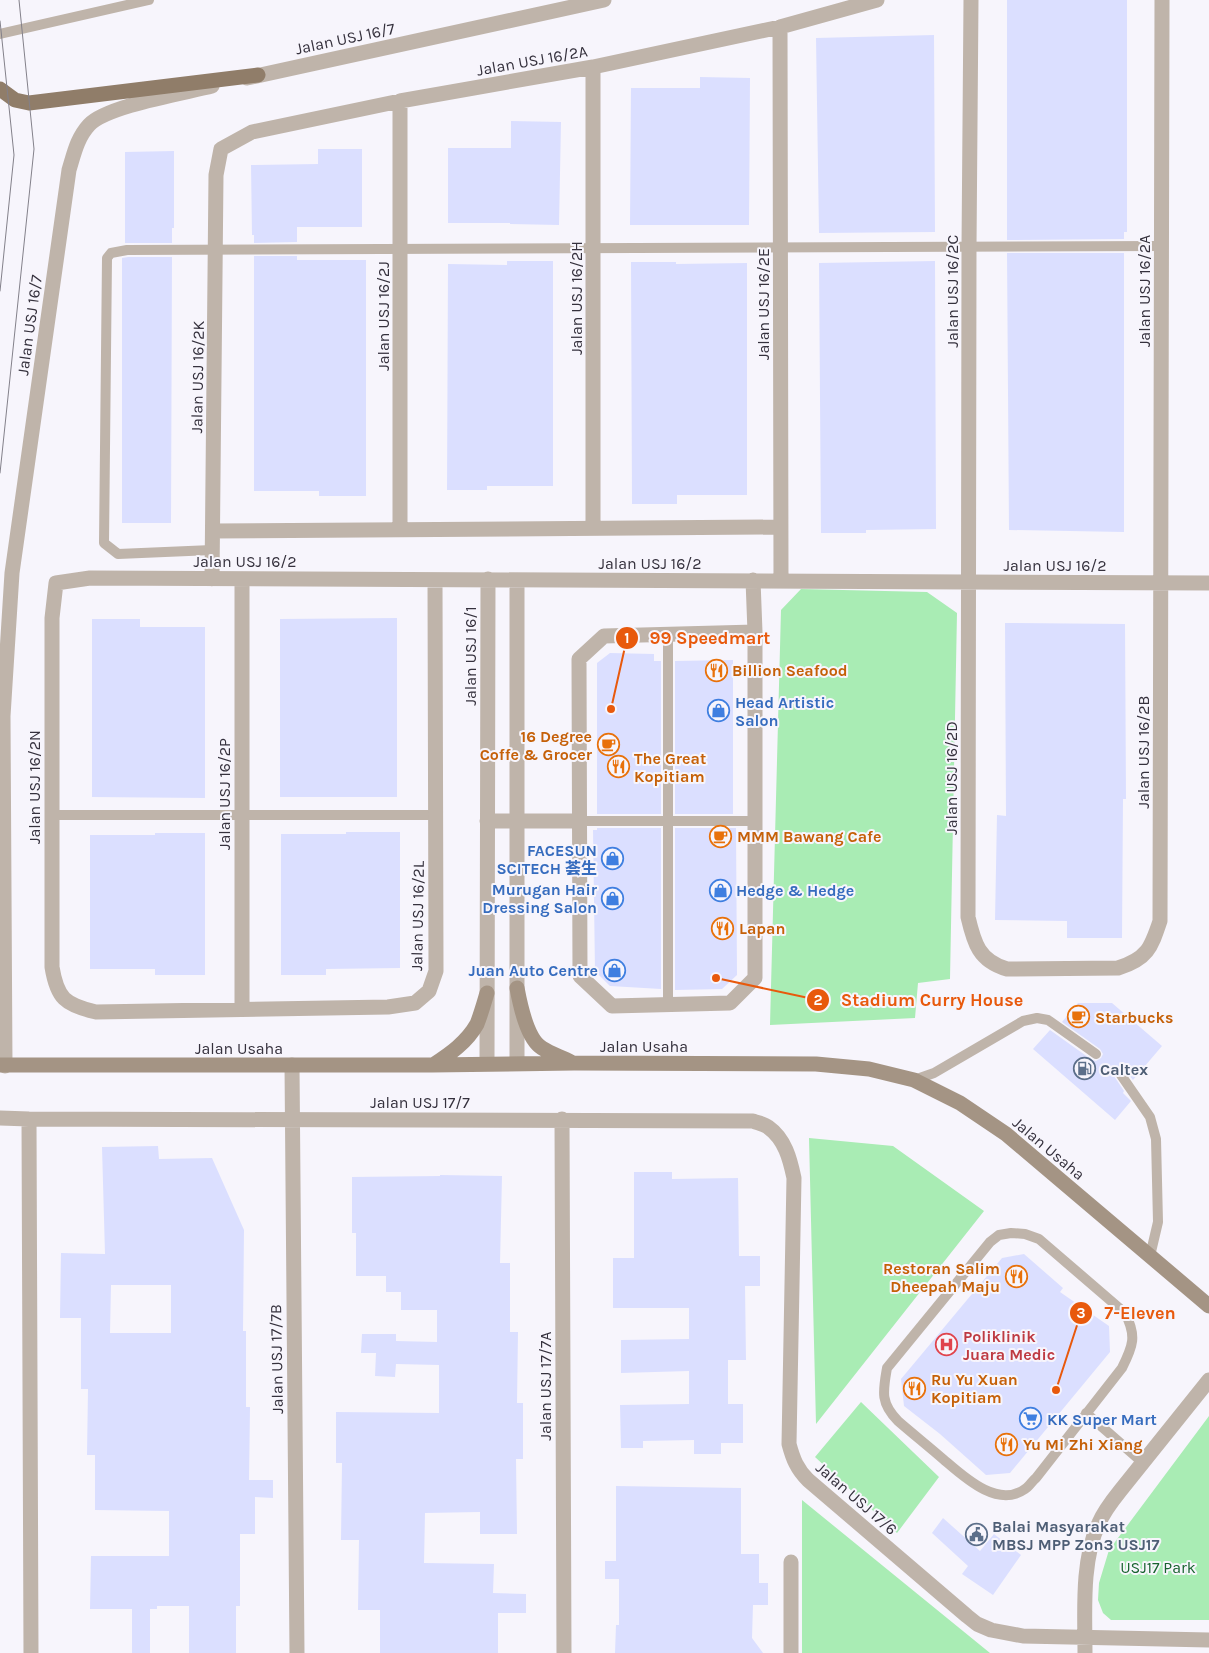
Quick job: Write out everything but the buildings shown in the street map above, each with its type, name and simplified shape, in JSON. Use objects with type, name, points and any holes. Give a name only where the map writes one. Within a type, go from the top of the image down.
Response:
[{"type":"main road","points":[[0,89],[15,100],[29,104],[258,75]]},
{"type":"street","name":"Jalan USJ 16/7","points":[[3,1066],[3,716],[12,573],[69,170],[79,139],[90,123],[114,109],[258,75],[604,0]]},
{"type":"street","name":"Jalan USJ 16/2A","points":[[216,175],[221,149],[252,132],[400,102],[593,67],[780,27],[876,0]]},
{"type":"street","name":"Jalan USJ 16/2C","points":[[969,582],[969,247],[972,0]]},
{"type":"street","name":"Jalan USJ 16/2A","points":[[1161,582],[1162,0]]},
{"type":"street","name":"Jalan USJ 16/2E","points":[[780,27],[781,581]]},
{"type":"street","name":"Jalan USJ 16/2H","points":[[593,67],[593,528]]},
{"type":"street","name":"Jalan USJ 16/2J","points":[[400,102],[400,530]]},
{"type":"street","name":"Jalan USJ 16/2K","points":[[212,579],[216,175]]},
{"type":"street","name":"Jalan USJ 16/2","points":[[213,532],[781,527]]},
{"type":"street","name":"Jalan USJ 16/2","points":[[90,578],[1209,583]]},
{"type":"street","name":"Jalan USJ 16/2N","points":[[84,1009],[69,1003],[60,995],[54,982],[52,967],[52,618],[56,583],[90,578]]},
{"type":"street","name":"Jalan USJ 16/2P","points":[[242,579],[242,1009]]},
{"type":"street","name":"Jalan USJ 16/1","points":[[487,1063],[488,579]]},
{"type":"street","name":"Jalan USJ 16/2L","points":[[84,1009],[96,1012],[388,1007],[415,1003],[429,991],[436,971],[435,580]]},
{"type":"street","points":[[517,580],[517,1063]]},
{"type":"street","points":[[753,580],[755,632],[755,978],[730,1003],[612,1006],[580,976],[578,659],[604,636],[755,632]]},
{"type":"street","name":"Jalan USJ 16/2D","points":[[969,582],[968,917],[972,932],[984,958],[994,965],[1007,969],[1118,968],[1134,963],[1146,952],[1155,937],[1160,921]]},
{"type":"street","name":"Jalan USJ 16/2B","points":[[1160,921],[1161,582]]},
{"type":"street","points":[[487,820],[580,820]]},
{"type":"street","points":[[517,988],[522,1014],[540,1047],[574,1063]]},
{"type":"street","points":[[432,1065],[450,1054],[467,1038],[477,1023],[487,993]]},
{"type":"street","name":"Jalan Usaha","points":[[3,1066],[574,1063],[816,1064],[869,1069],[914,1080],[960,1103],[1006,1134],[1209,1306]]},
{"type":"street","name":"Jalan USJ 17/7B","points":[[292,1065],[296,1653]]},
{"type":"street","name":"Jalan USJ 17/7","points":[[0,1118],[753,1121],[768,1126],[786,1147],[791,1161]]},
{"type":"street","points":[[29,1119],[31,1653]]},
{"type":"street","name":"Jalan USJ 17/7A","points":[[562,1119],[564,1653]]},
{"type":"street","name":"Jalan USJ 17/6","points":[[791,1161],[794,1178],[789,1444],[799,1470],[808,1480],[977,1624],[991,1630],[1085,1646],[1209,1640]]},
{"type":"street","points":[[1085,1646],[1087,1563],[1091,1543],[1098,1524],[1107,1508],[1142,1462],[1209,1380]]},
{"type":"street","points":[[790,1562],[790,1653]]},
{"type":"lane","points":[[0,34],[95,14],[149,0]]},
{"type":"lane","points":[[212,550],[118,554],[104,543],[108,258],[112,253],[127,250],[1162,246]]},
{"type":"lane","points":[[668,634],[668,1005]]},
{"type":"lane","points":[[52,815],[435,815]]},
{"type":"lane","points":[[580,820],[755,821]]},
{"type":"lane","points":[[914,1080],[934,1074],[1023,1021],[1038,1018],[1048,1020],[1096,1054]]},
{"type":"lane","points":[[1121,1075],[1150,1117],[1156,1139],[1158,1222],[1150,1256]]},
{"type":"lane","points":[[1025,1234],[1039,1239],[1125,1313],[1132,1326],[1133,1339],[1130,1353],[1122,1368],[1086,1413],[1025,1490],[1012,1494],[998,1494],[982,1489],[969,1481],[888,1411],[884,1398],[884,1384],[888,1368],[990,1242],[999,1235],[1025,1234]]},
{"type":"lane","points":[[1086,1413],[1142,1462]]},
{"type":"green space","points":[[801,589],[927,592],[957,613],[950,979],[918,983],[915,1018],[770,1025],[781,610]]},
{"type":"green space","points":[[809,1138],[893,1146],[984,1211],[816,1424]]},
{"type":"green space","points":[[861,1402],[939,1477],[897,1533],[815,1457]]},
{"type":"green space","name":"USJ17 Park","points":[[1209,1416],[1209,1620],[1111,1620],[1103,1613],[1098,1600],[1099,1583],[1109,1550]]},
{"type":"green space","points":[[802,1500],[990,1653],[802,1653]]},
{"type":"tram line","points":[[0,473],[34,149],[19,0]]},
{"type":"tram line","points":[[0,21],[14,155],[0,291]]},
{"type":"place","name":"Billion Seafood","points":[[716,670]]},
{"type":"place","name":"99 Speedmart","points":[[611,709]]},
{"type":"place","name":"Head Artistic Salon","points":[[719,711]]},
{"type":"place","name":"16 Degree Coffe & Grocer","points":[[608,745]]},
{"type":"place","name":"The Great Kopitiam","points":[[618,767]]},
{"type":"place","name":"MMM Bawang Cafe","points":[[721,836]]},
{"type":"place","name":"FACESUN SCITECH 荟生","points":[[613,859]]},
{"type":"place","name":"Hedge & Hedge","points":[[720,890]]},
{"type":"place","name":"Murugan Hair Dressing Salon","points":[[613,898]]},
{"type":"place","name":"Lapan","points":[[723,928]]},
{"type":"place","name":"Juan Auto Centre","points":[[614,970]]},
{"type":"place","name":"Stadium Curry House","points":[[716,978]]},
{"type":"place","name":"Starbucks","points":[[1079,1017]]},
{"type":"place","name":"Caltex","points":[[1084,1069]]},
{"type":"place","name":"Restoran Salim Dheepah Maju","points":[[1016,1277]]},
{"type":"place","name":"Poliklinik Juara Medic","points":[[947,1345]]},
{"type":"place","name":"Ru Yu Xuan Kopitiam","points":[[915,1388]]},
{"type":"place","name":"7-Eleven","points":[[1056,1390]]},
{"type":"place","name":"KK Super Mart","points":[[1031,1419]]},
{"type":"place","name":"Yu Mi Zhi Xiang","points":[[1007,1444]]},
{"type":"place","name":"Balai Masyarakat MBSJ MPP Zon3 USJ17","points":[[976,1535]]}]
